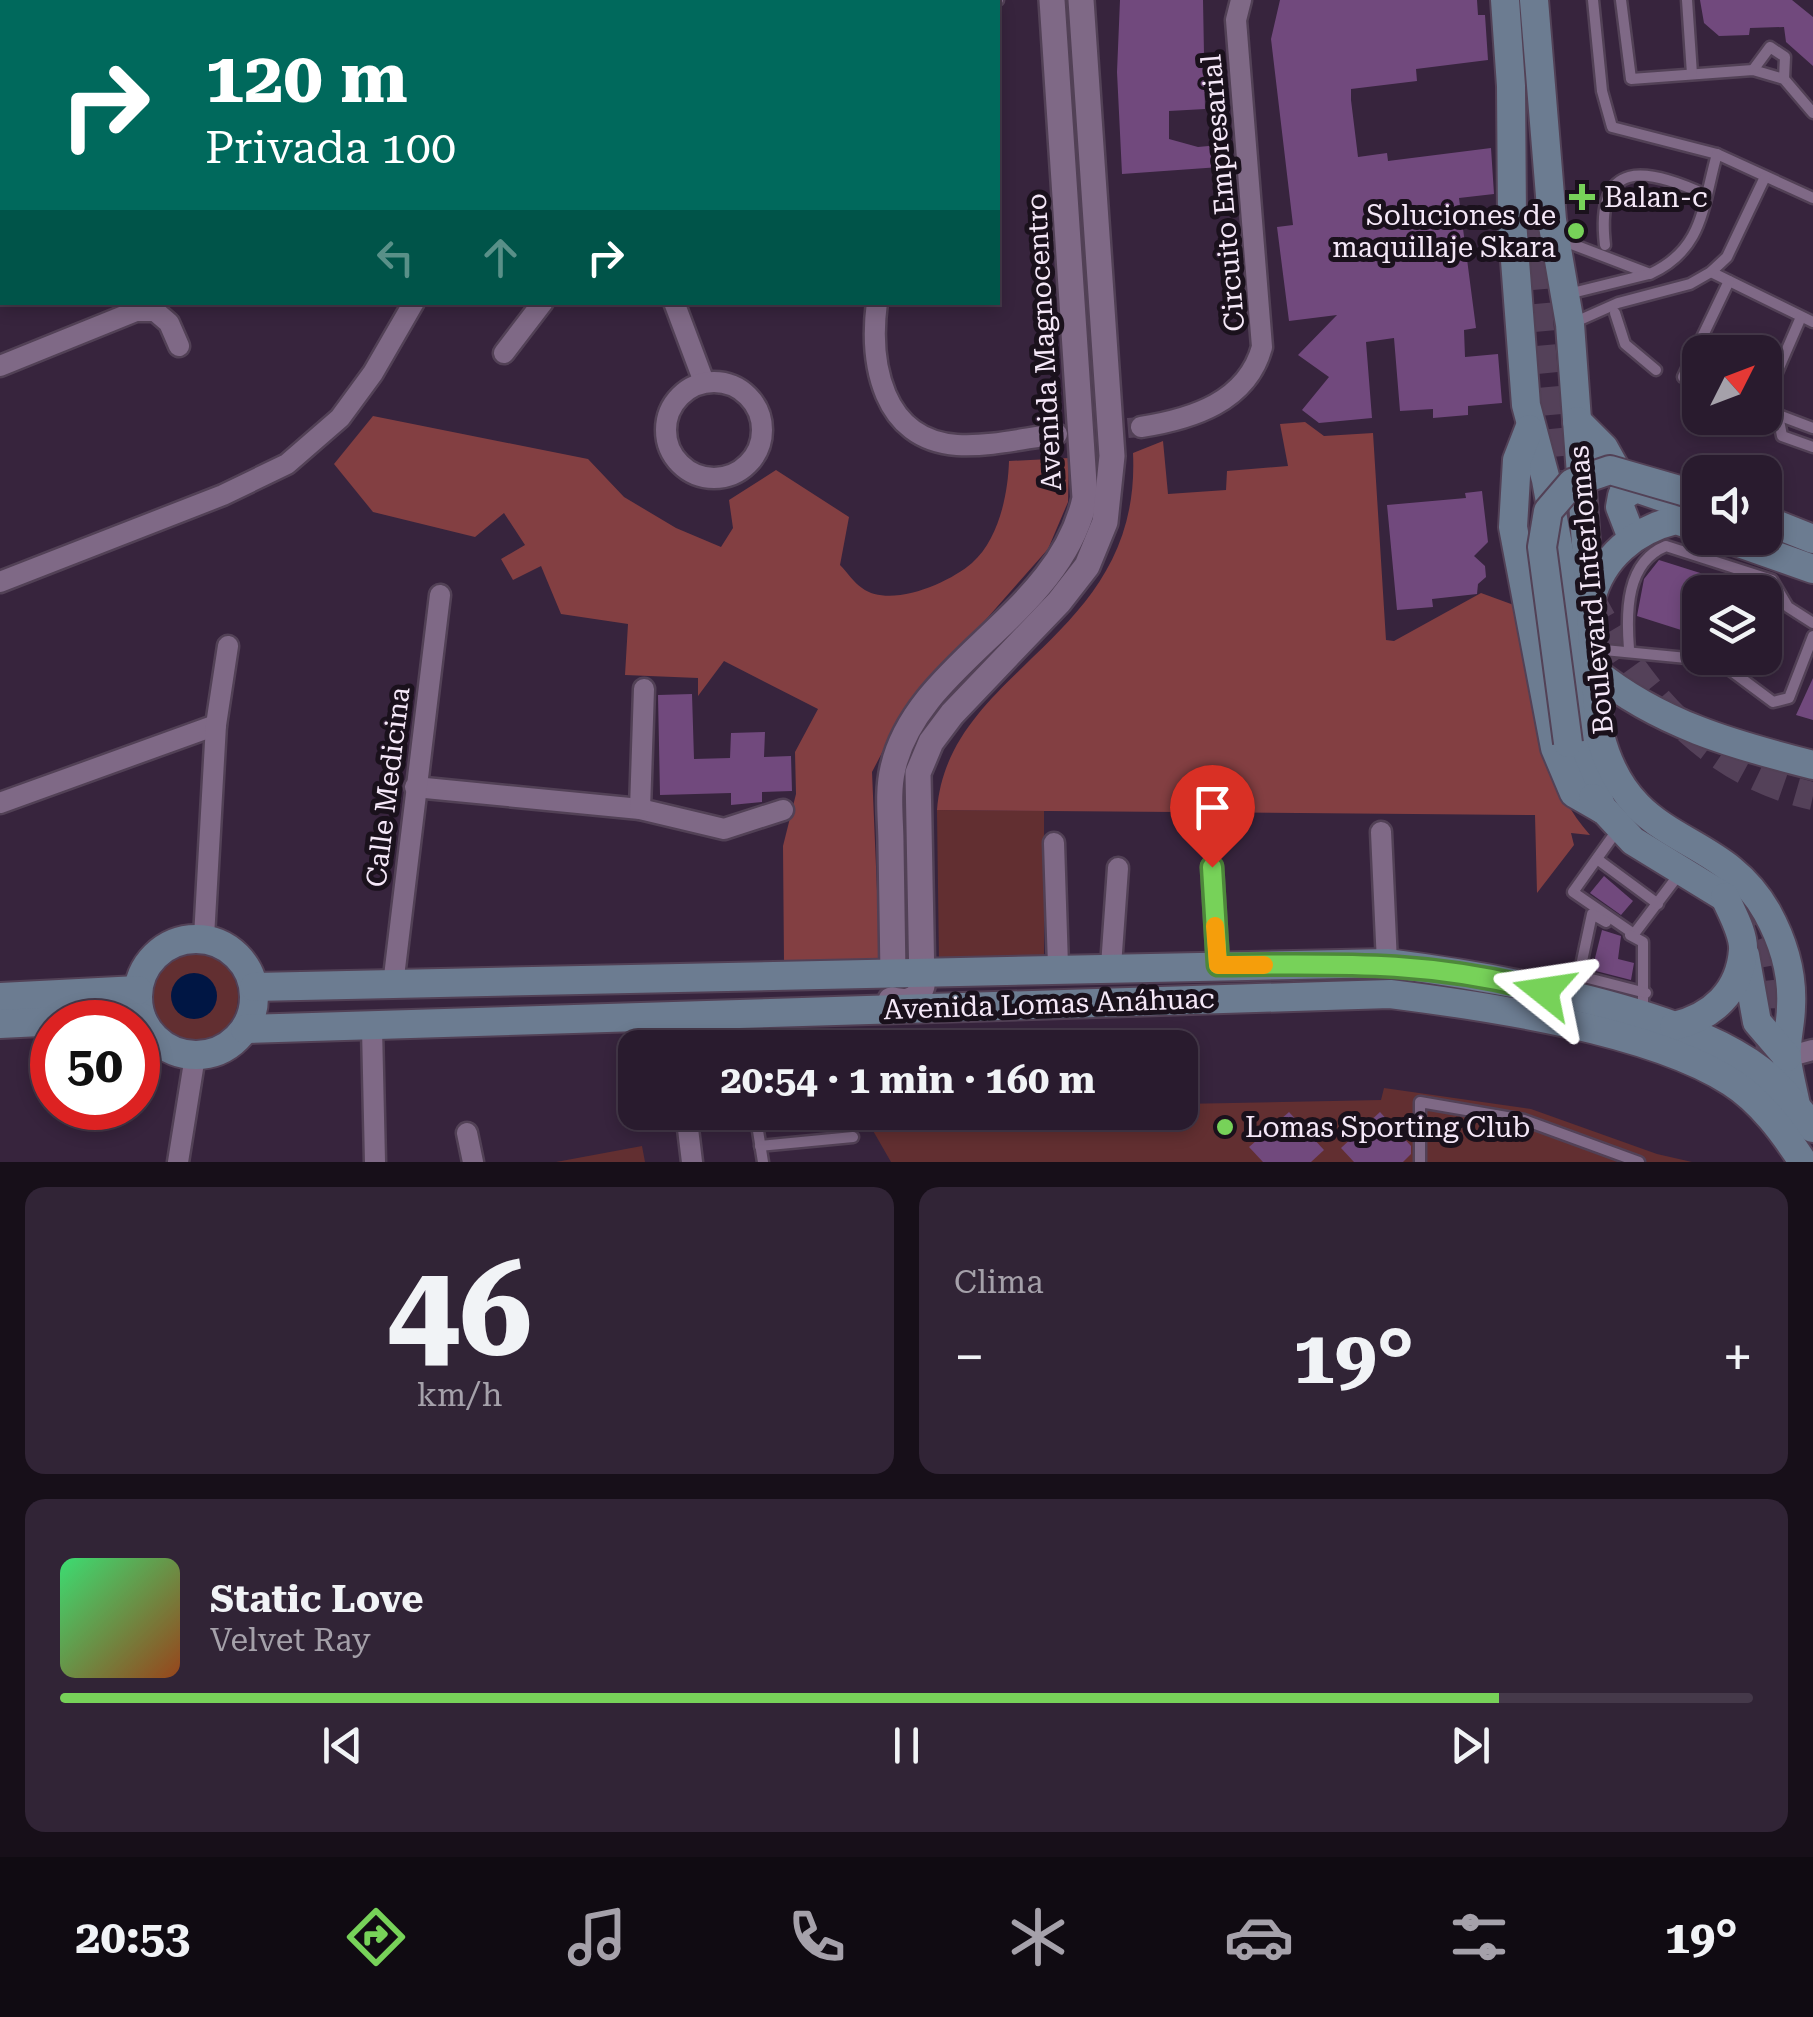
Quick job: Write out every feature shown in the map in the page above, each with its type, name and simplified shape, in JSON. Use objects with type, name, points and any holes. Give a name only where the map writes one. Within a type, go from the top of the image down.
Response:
[{"type":"main road","name":"Boulevard Interlomas","points":[[1504,0],[1512,86],[1512,221],[1529,429],[1546,480],[1564,578],[1587,763],[1611,818]]},
{"type":"main road","name":"Boulevard Interlomas","points":[[1534,0],[1541,220],[1568,294]]},
{"type":"main road","name":"Boulevard Interlomas","points":[[1549,0],[1569,243],[1568,294],[1600,735],[1621,791],[1646,816],[1746,883],[1774,925],[1802,988],[1800,1054],[1805,1117]]},
{"type":"main road","points":[[1512,86],[1541,220]]},
{"type":"main road","points":[[1577,421],[1604,448],[1628,490]]},
{"type":"main road","name":"Boulevard Interlomas","points":[[1529,429],[1517,460],[1513,528],[1554,748],[1574,793],[1680,873],[1725,898],[1744,949]]},
{"type":"main road","name":"Boulevard Interlomas","points":[[1611,818],[1579,776],[1568,743],[1542,546],[1548,511],[1572,483],[1610,470],[1682,491]]},
{"type":"main road","points":[[1628,490],[1636,488],[1682,504]]},
{"type":"main road","points":[[1628,490],[1620,507],[1632,538]]},
{"type":"main road","points":[[1590,606],[1600,575],[1632,538],[1676,520],[1682,522]]},
{"type":"main road","points":[[1782,526],[1813,538]]},
{"type":"main road","points":[[1782,538],[1813,549]]},
{"type":"main road","points":[[1773,555],[1813,569]]},
{"type":"main road","points":[[1594,660],[1630,698],[1669,720],[1760,752],[1813,765]]},
{"type":"main road","points":[[140,1000],[148,962],[162,948],[183,939],[204,937],[237,955],[254,986],[253,1009],[245,1029],[230,1045],[195,1056],[173,1050],[160,1041]]},
{"type":"main road","points":[[1674,1026],[1704,1019],[1721,1004],[1744,949]]},
{"type":"main road","points":[[1744,949],[1757,1022],[1800,1054]]},
{"type":"main road","name":"Avenida Lomas Anáhuac","points":[[254,986],[906,974],[1058,966],[1387,963],[1577,988],[1644,1005],[1674,1026],[1748,1061],[1805,1117]]},
{"type":"main road","name":"Avenida Lomas Anáhuac","points":[[245,1029],[1390,994],[1488,1006],[1660,1050],[1730,1081],[1776,1124],[1802,1162]]},
{"type":"main road","points":[[0,997],[60,1000]]},
{"type":"main road","points":[[0,1024],[30,1020]]},
{"type":"street","name":"Avenida Magnocentro","points":[[906,974],[890,790],[900,748],[933,697],[1054,570],[1074,535],[1085,498],[1052,0]]},
{"type":"street","name":"Avenida Magnocentro","points":[[906,974],[916,790],[924,758],[952,714],[1074,585],[1098,544],[1110,500],[1112,456],[1081,0]]},
{"type":"street","name":"Circuito Empresarial","points":[[1141,427],[1202,414],[1226,398],[1254,368],[1262,346],[1236,20],[1241,0]]},
{"type":"street","points":[[0,582],[224,495],[288,464],[340,418],[373,373],[412,305]]},
{"type":"street","points":[[504,353],[541,305]]},
{"type":"street","points":[[675,305],[704,382]]},
{"type":"street","points":[[877,305],[879,382],[888,405],[905,424],[928,438],[954,445],[1058,434]]},
{"type":"street","points":[[0,366],[136,311],[155,311],[169,324],[179,346]]},
{"type":"street","points":[[704,382],[730,384],[740,390],[751,398],[762,420],[760,446],[754,456],[747,466],[724,478],[699,476],[678,462],[667,439],[668,414],[682,393],[704,382]]},
{"type":"street","name":"Calle Medicina","points":[[393,986],[440,595]]},
{"type":"street","points":[[204,937],[216,724],[228,646]]},
{"type":"street","points":[[640,809],[644,689]]},
{"type":"street","points":[[0,803],[216,724]]},
{"type":"street","points":[[415,788],[640,809],[724,829],[783,810]]},
{"type":"street","points":[[1381,832],[1387,963]]},
{"type":"street","points":[[1054,843],[1058,966]]},
{"type":"street","points":[[1212,867],[1218,965]]},
{"type":"street","points":[[1111,966],[1118,868]]},
{"type":"street","points":[[862,1009],[871,999],[906,1002],[918,998],[922,986],[906,974]]},
{"type":"street","points":[[675,1013],[676,1030]]},
{"type":"street","points":[[372,1028],[375,1162]]},
{"type":"street","points":[[178,1162],[195,1056]]},
{"type":"street","points":[[688,1130],[692,1162]]},
{"type":"street","points":[[467,1133],[473,1162]]},
{"type":"lane","points":[[1593,0],[1602,91],[1612,127],[1718,154],[1813,198]]},
{"type":"lane","points":[[1620,0],[1631,79],[1753,70],[1784,79],[1813,113]]},
{"type":"lane","points":[[1687,0],[1692,74]]},
{"type":"lane","points":[[1753,70],[1770,47],[1786,56],[1784,79]]},
{"type":"lane","points":[[1568,294],[1650,274],[1677,261],[1697,231],[1718,154]]},
{"type":"lane","points":[[1605,244],[1602,214],[1610,191],[1629,176],[1663,175],[1706,195]]},
{"type":"lane","points":[[1570,324],[1618,303],[1690,284],[1711,272],[1727,257],[1765,177]]},
{"type":"lane","points":[[1569,243],[1650,274]]},
{"type":"lane","points":[[1711,272],[1813,322]]},
{"type":"lane","points":[[1703,335],[1729,281]]},
{"type":"lane","points":[[1615,313],[1625,344],[1656,370]]},
{"type":"lane","points":[[1782,361],[1801,317]]},
{"type":"lane","points":[[1782,416],[1813,428]]},
{"type":"lane","points":[[1782,435],[1813,447]]},
{"type":"lane","points":[[1628,650],[1626,613],[1639,565],[1650,552],[1666,546],[1772,580],[1788,607],[1813,623]]},
{"type":"lane","points":[[1594,660],[1628,650],[1718,661],[1773,702],[1782,702],[1790,698],[1813,636]]},
{"type":"lane","points":[[1611,818],[1597,858],[1573,892],[1634,934],[1680,873]]},
{"type":"lane","points":[[1597,858],[1658,904]]},
{"type":"lane","points":[[1577,988],[1592,914],[1643,942],[1644,1005]]},
{"type":"lane","points":[[1420,1162],[1420,1102],[1524,1120],[1639,1162]]},
{"type":"lane","points":[[758,1130],[763,1162]]},
{"type":"lane","points":[[760,1146],[853,1136]]},
{"type":"shaded area","points":[[373,416],[588,459],[624,497],[676,528],[721,547],[733,528],[729,500],[776,470],[849,517],[840,565],[862,588],[888,596],[934,585],[962,571],[981,553],[1000,515],[1009,461],[1069,458],[1068,502],[1048,549],[901,716],[872,772],[880,961],[784,964],[783,846],[796,794],[795,752],[818,709],[724,661],[698,696],[698,678],[625,675],[628,624],[561,614],[541,566],[513,580],[501,559],[525,545],[504,513],[475,537],[373,512],[334,464]]},
{"type":"shaded area","points":[[1305,422],[1324,436],[1373,433],[1386,640],[1394,641],[1481,593],[1522,608],[1534,698],[1547,757],[1571,810],[1590,835],[1571,833],[1574,845],[1537,893],[1535,815],[937,810],[949,761],[974,720],[1078,611],[1108,568],[1128,516],[1133,453],[1163,441],[1168,494],[1226,490],[1227,471],[1288,466],[1280,424]]},
{"type":"shaded area","points":[[937,810],[1044,811],[1044,957],[939,963]]},
{"type":"shaded area","points":[[184,953],[202,953],[218,960],[230,972],[237,988],[237,1006],[230,1022],[218,1034],[202,1041],[184,1041],[161,1029],[160,1000],[148,1000],[149,988],[161,965]]},
{"type":"shaded area","name":"Lomas Sporting Club","points":[[1384,1088],[1531,1109],[1657,1154],[1692,1162],[891,1162],[873,1130],[1198,1130],[1198,1104],[1381,1100]]},
{"type":"shaded area","points":[[642,1146],[645,1162],[556,1162]]},
{"type":"water","points":[[194,973],[211,979],[217,996],[211,1013],[194,1019],[177,1013],[171,996],[177,979]]},
{"type":"building","points":[[1120,0],[1203,0],[1205,109],[1169,111],[1169,139],[1198,147],[1219,145],[1220,167],[1122,174],[1117,72]]},
{"type":"building","points":[[1280,0],[1477,0],[1478,15],[1485,15],[1488,60],[1416,69],[1417,81],[1351,89],[1351,100],[1358,157],[1387,153],[1388,161],[1491,148],[1494,194],[1459,198],[1476,328],[1464,330],[1465,357],[1498,354],[1502,403],[1468,406],[1468,415],[1433,418],[1433,409],[1400,411],[1394,338],[1366,342],[1372,418],[1319,423],[1302,410],[1329,377],[1298,355],[1337,315],[1289,321],[1277,227],[1293,225],[1271,39]]},
{"type":"building","points":[[1700,0],[1792,0],[1813,17],[1813,66],[1786,42],[1784,27],[1750,28],[1749,35],[1719,36],[1704,23]]},
{"type":"building","points":[[1482,491],[1488,542],[1474,556],[1485,566],[1486,577],[1478,584],[1477,594],[1432,599],[1433,607],[1397,610],[1387,505],[1466,498],[1465,493]]},
{"type":"building","points":[[1659,560],[1707,575],[1682,575],[1682,630],[1637,616],[1644,579]]},
{"type":"building","points":[[1813,678],[1813,720],[1796,715]]},
{"type":"building","points":[[692,694],[694,759],[730,758],[731,733],[765,732],[764,757],[791,756],[792,791],[762,792],[762,802],[731,805],[731,793],[660,795],[658,695]]},
{"type":"building","points":[[1604,876],[1633,901],[1621,915],[1590,893]]},
{"type":"building","points":[[1602,930],[1621,936],[1618,959],[1634,963],[1631,980],[1592,970]]},
{"type":"building","points":[[1289,1112],[1324,1150],[1311,1162],[1263,1162],[1249,1147]]},
{"type":"building","points":[[1380,1112],[1411,1146],[1411,1154],[1403,1162],[1354,1162],[1341,1148]]},
{"type":"tunnel","points":[[1530,220],[1553,472]]},
{"type":"tunnel","points":[[1068,433],[1141,427]]},
{"type":"tunnel","points":[[1589,595],[1629,662],[1679,722],[1740,768],[1775,785],[1813,796]]},
{"type":"tunnel","points":[[1735,905],[1762,949],[1776,1097]]},
{"type":"slow traffic","points":[[1215,926],[1218,965],[1264,965]]},
{"type":"place","name":"Balan-c","points":[[1582,197]]},
{"type":"place","name":"Soluciones de maquillaje Skara","points":[[1576,231]]},
{"type":"place","name":"Lomas Sporting Club","points":[[1225,1127]]},
{"type":"route","points":[[1212,867],[1218,965],[1387,963],[1485,975],[1544,991]]}]
